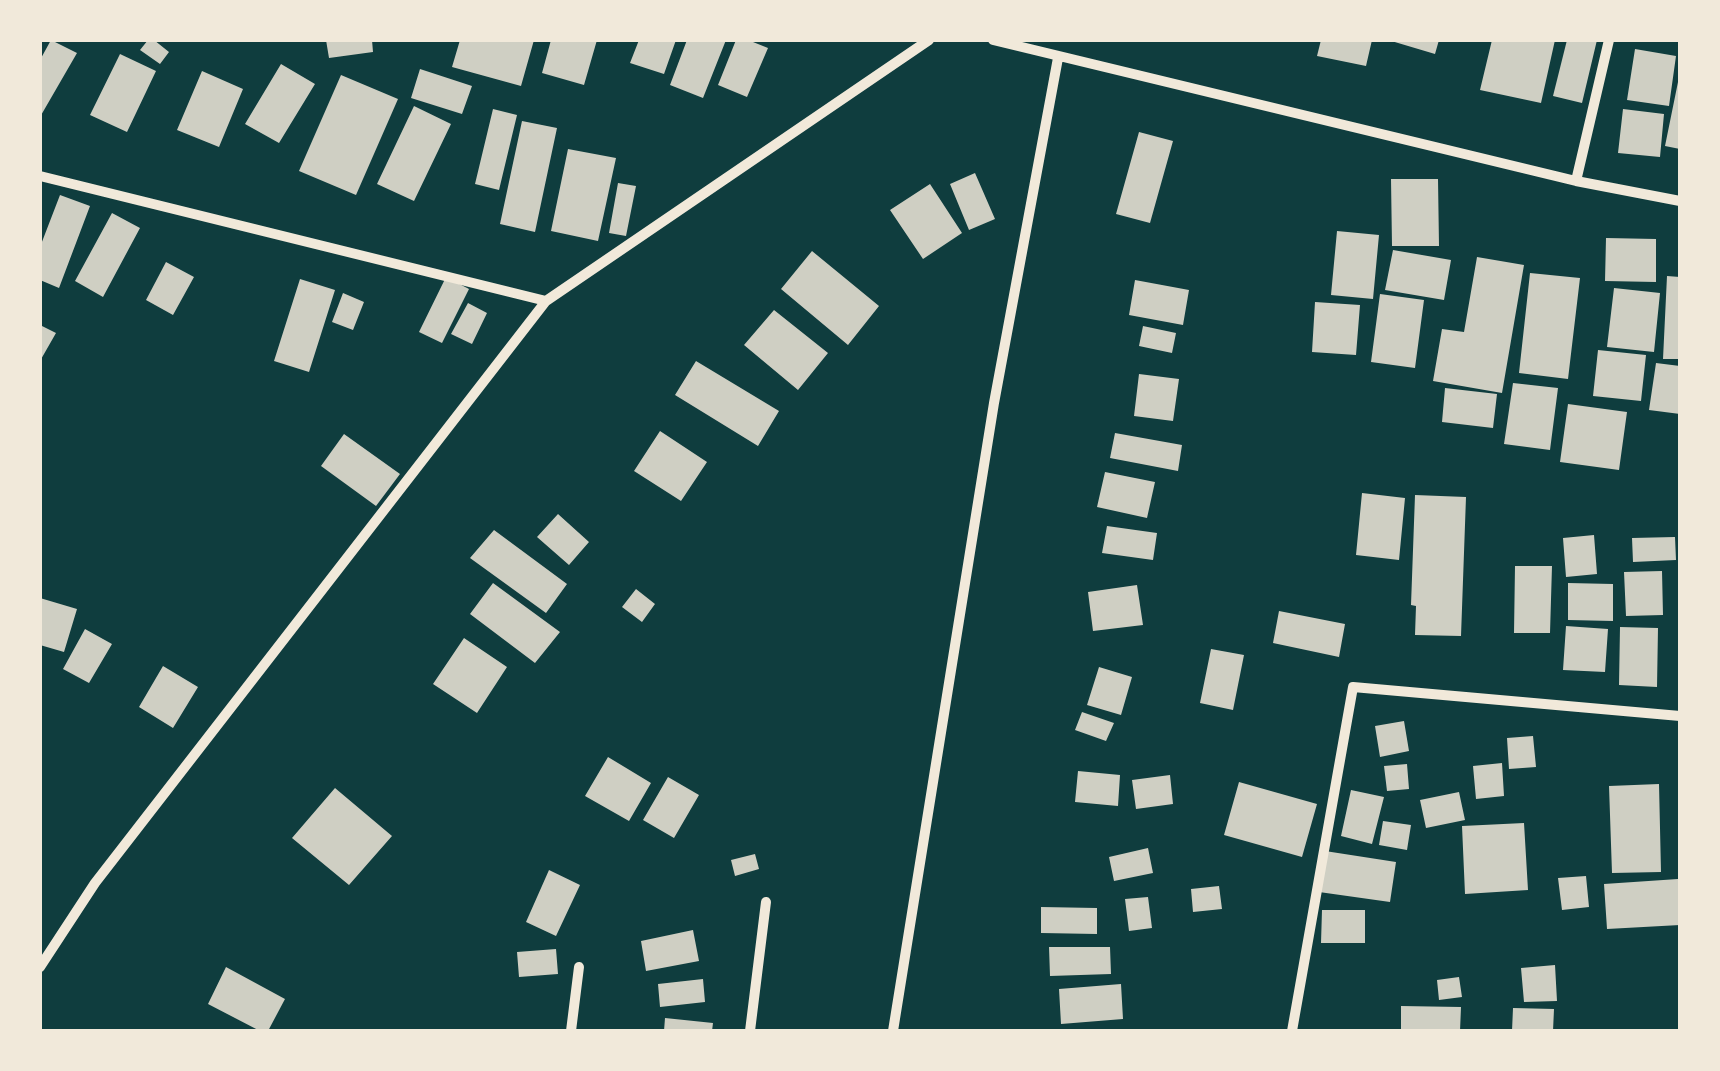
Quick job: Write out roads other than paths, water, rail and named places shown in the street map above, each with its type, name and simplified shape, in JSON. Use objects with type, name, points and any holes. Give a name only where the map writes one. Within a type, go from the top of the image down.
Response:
[{"type":"street","points":[[40,967],[94,883],[546,301],[929,40]]},
{"type":"street","points":[[994,40],[1576,181],[1680,201]]},
{"type":"street","points":[[1576,181],[1608,40]]},
{"type":"street","points":[[893,1031],[994,403],[1058,58]]},
{"type":"street","points":[[40,176],[546,301]]},
{"type":"street","points":[[1292,1031],[1353,687],[1680,716]]},
{"type":"street","points":[[750,1031],[766,902]]},
{"type":"street","points":[[571,1031],[578,967]]}]
